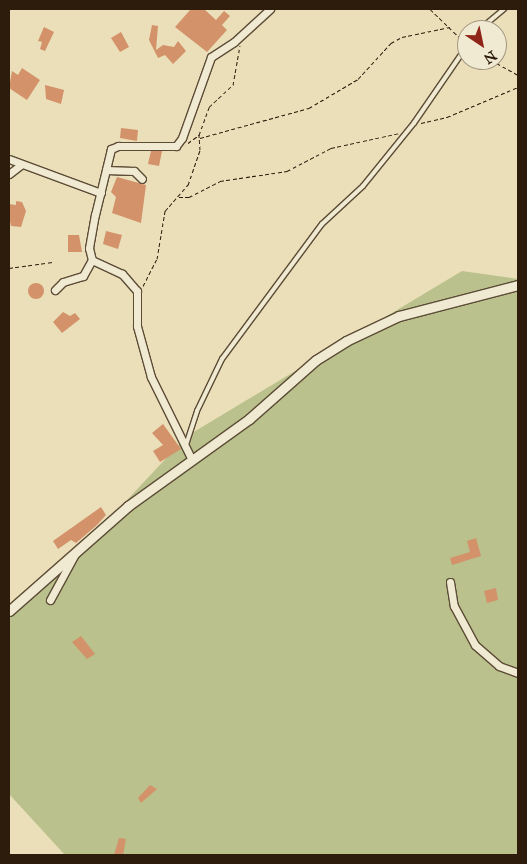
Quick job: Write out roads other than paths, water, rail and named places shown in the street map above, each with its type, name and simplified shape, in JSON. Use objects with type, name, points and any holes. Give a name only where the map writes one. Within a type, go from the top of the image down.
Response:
[{"type":"street","points":[[55,290],[63,282],[83,276],[92,260],[89,248],[111,149],[118,146],[176,146],[182,138],[210,57],[239,38],[270,9]]},
{"type":"street","points":[[9,159],[101,193]]},
{"type":"street","points":[[9,174],[22,164]]},
{"type":"street","points":[[106,170],[134,171],[142,179]]},
{"type":"street","points":[[92,260],[122,274],[138,295],[137,326],[151,377],[192,460]]},
{"type":"street","points":[[9,611],[77,549],[274,399],[316,360],[360,333],[427,308],[518,285]]},
{"type":"street","points":[[50,600],[66,578],[77,549]]},
{"type":"street","points":[[450,582],[454,606],[475,645],[499,666],[518,674]]},
{"type":"lane","points":[[491,20],[504,9]]},
{"type":"lane","points":[[186,447],[197,410],[222,359],[322,224],[363,186],[414,122],[457,60]]}]
